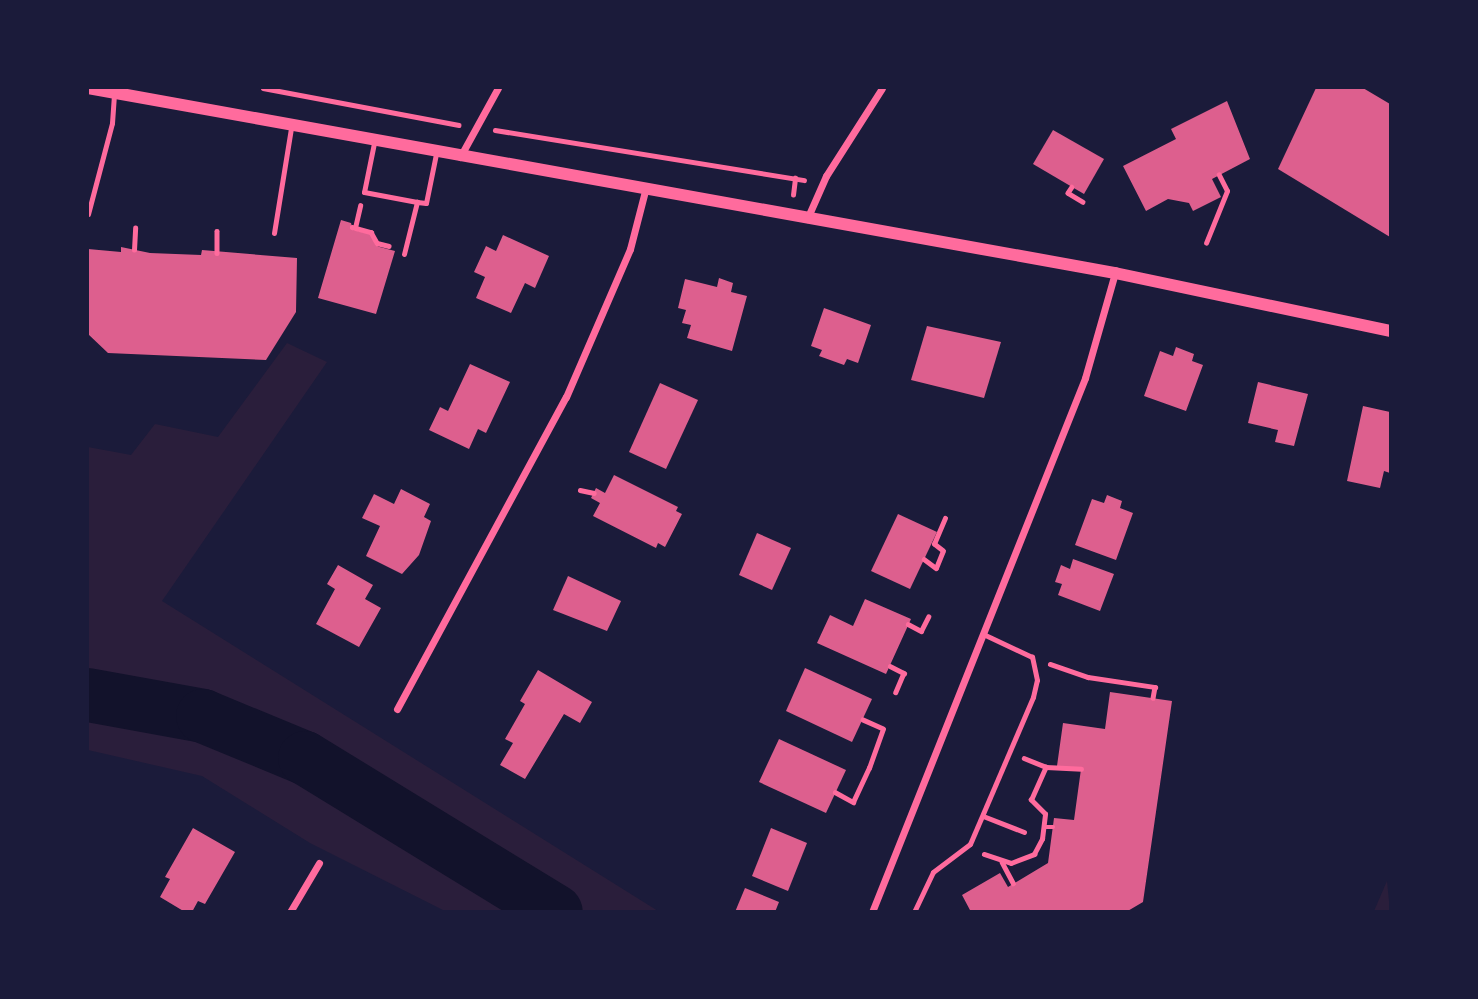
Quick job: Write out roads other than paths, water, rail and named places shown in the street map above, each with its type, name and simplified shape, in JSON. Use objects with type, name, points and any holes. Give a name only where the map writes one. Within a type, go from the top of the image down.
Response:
[{"type":"street","points":[[88,88],[115,91],[291,128],[459,159],[1115,273],[1391,331]]},
{"type":"street","points":[[459,159],[498,88]]},
{"type":"street","points":[[807,220],[826,176],[882,88]]},
{"type":"street","points":[[397,709],[566,397],[630,249],[645,191]]},
{"type":"street","points":[[872,912],[1085,378],[1115,273]]},
{"type":"street","points":[[290,912],[319,863]]},
{"type":"lane","points":[[88,214],[112,123],[115,91]]},
{"type":"lane","points":[[274,233],[291,128]]},
{"type":"lane","points":[[374,143],[364,192],[417,202],[426,203],[436,153]]},
{"type":"lane","points":[[404,254],[417,202]]},
{"type":"lane","points":[[914,912],[927,880],[965,851],[983,816],[1033,696],[1037,680],[1032,657],[983,634]]},
{"type":"lane","points":[[983,816],[1024,832]]},
{"type":"waterway","points":[[88,695],[203,716],[305,758],[556,912]]}]
